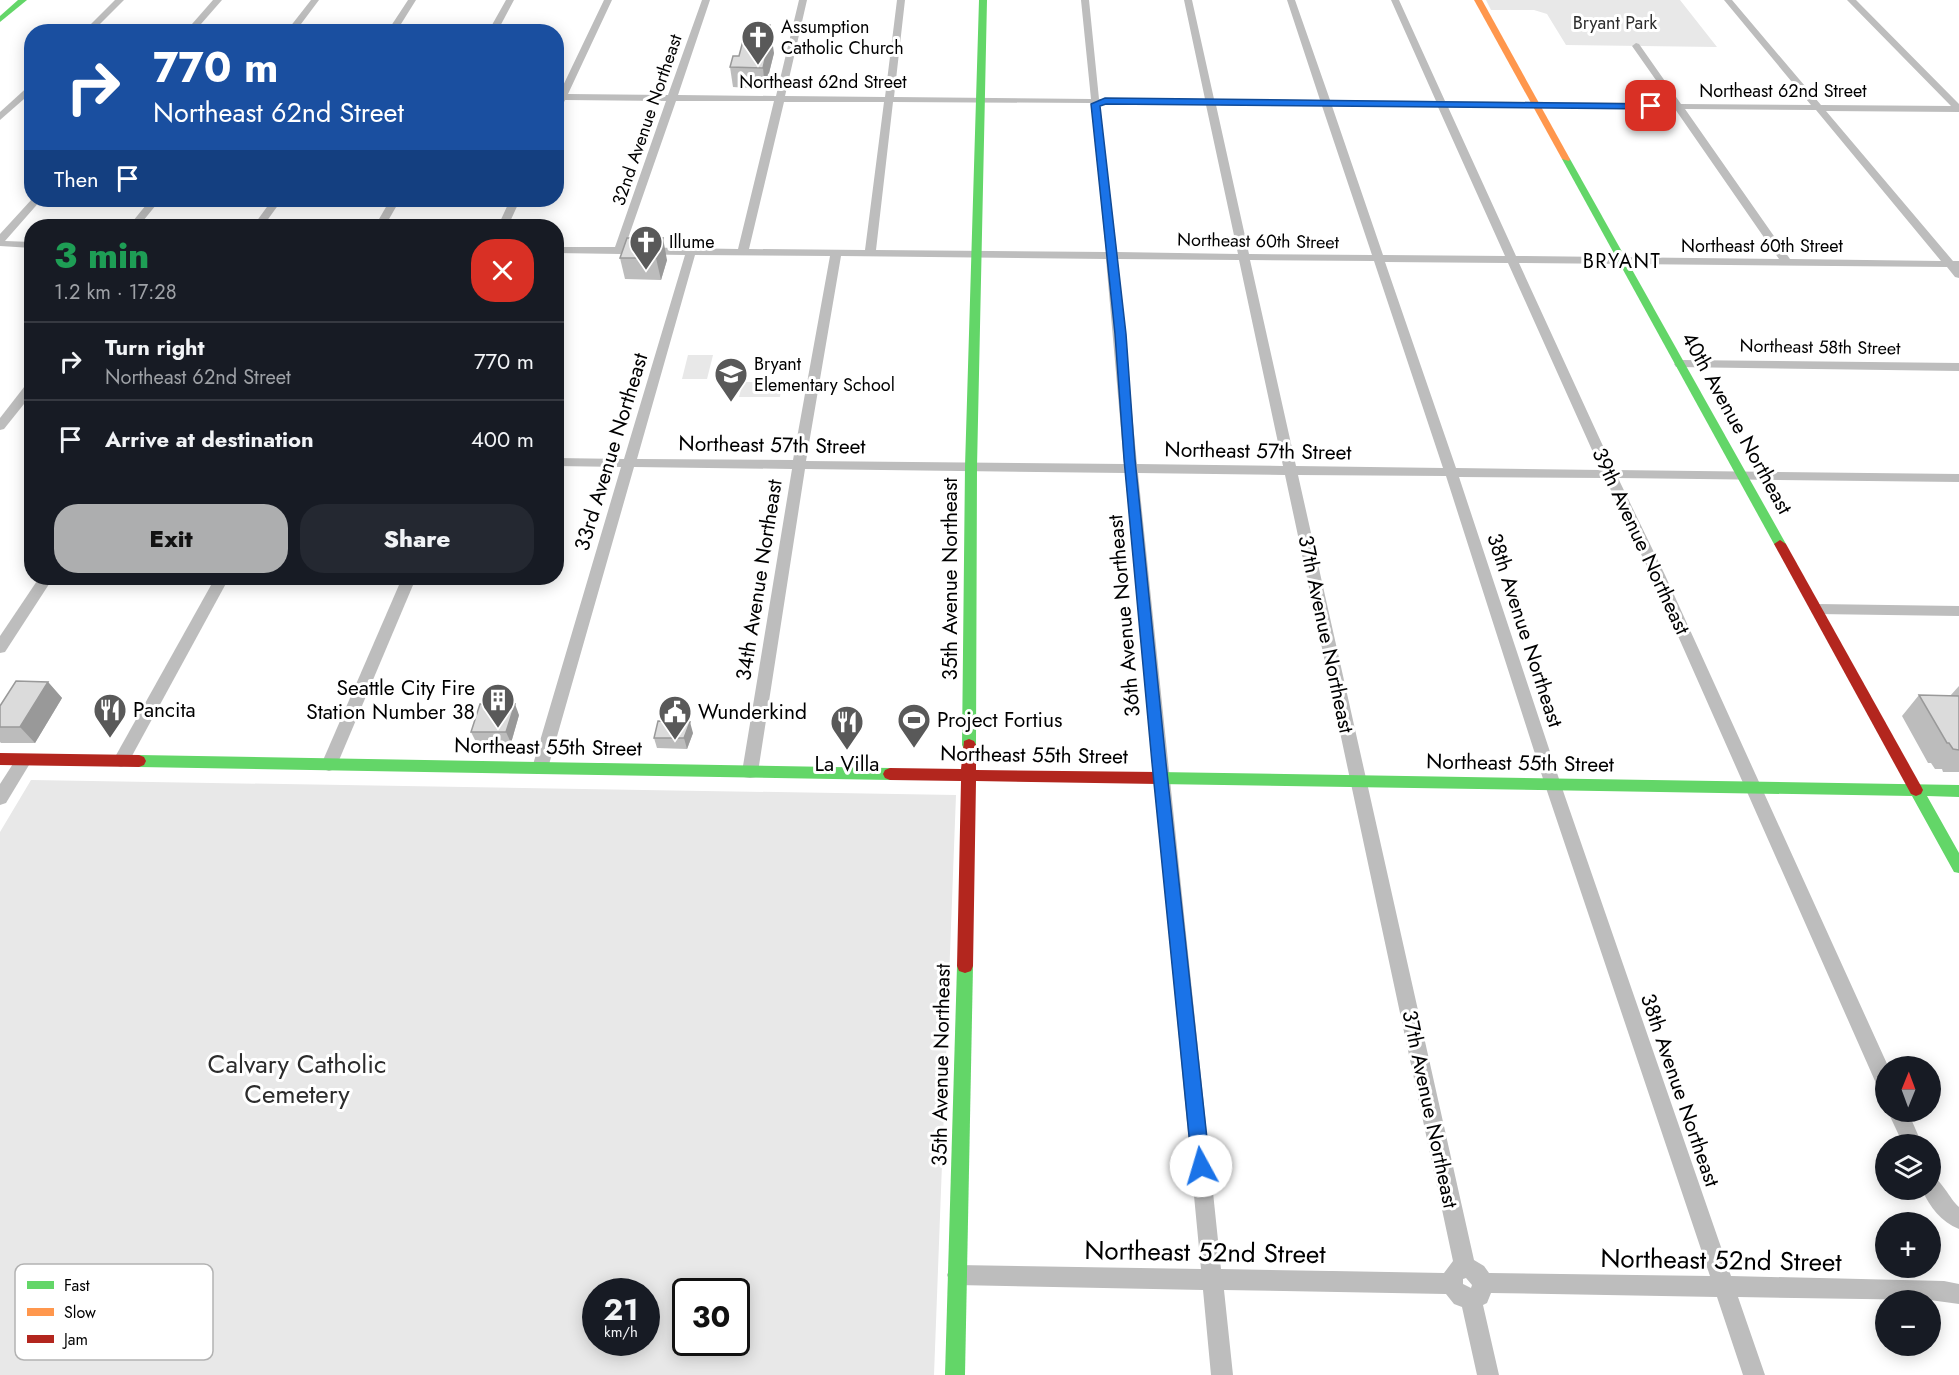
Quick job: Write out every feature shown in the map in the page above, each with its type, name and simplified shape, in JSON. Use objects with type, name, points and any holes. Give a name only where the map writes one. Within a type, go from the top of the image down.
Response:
[{"type":"main road","points":[[0,20],[23,0]]},
{"type":"main road","name":"35th Avenue Northeast","points":[[955,1375],[969,775],[972,467],[982,0]]},
{"type":"main road","name":"40th Avenue Northeast","points":[[1478,0],[1959,867]]},
{"type":"main road","name":"Northeast 55th Street","points":[[0,759],[1959,791]]},
{"type":"street","points":[[95,24],[120,0]]},
{"type":"street","points":[[196,24],[218,0]]},
{"type":"street","points":[[296,24],[315,0]]},
{"type":"street","points":[[396,24],[412,0]]},
{"type":"street","points":[[496,24],[510,0]]},
{"type":"street","points":[[564,87],[608,0]]},
{"type":"street","name":"32nd Avenue Northeast","points":[[619,250],[706,0]]},
{"type":"street","points":[[743,252],[803,0]]},
{"type":"street","points":[[870,254],[887,99],[901,0]]},
{"type":"street","name":"36th Avenue Northeast","points":[[1085,0],[1112,256],[1160,778],[1222,1375]]},
{"type":"street","name":"37th Avenue Northeast","points":[[1188,0],[1359,782],[1458,1276]]},
{"type":"street","name":"38th Avenue Northeast","points":[[1291,0],[1451,473],[1553,785],[1754,1375]]},
{"type":"street","name":"39th Avenue Northeast","points":[[1395,0],[1875,1059]]},
{"type":"street","points":[[1728,0],[1818,108],[1954,264],[1959,275]]},
{"type":"street","points":[[1851,0],[1959,109]]},
{"type":"street","points":[[1636,46],[1787,262]]},
{"type":"street","points":[[0,117],[24,95]]},
{"type":"street","name":"Northeast 62nd Street","points":[[564,97],[1959,109]]},
{"type":"street","points":[[1,243],[30,207]]},
{"type":"street","points":[[140,219],[149,207]]},
{"type":"street","points":[[1,243],[24,244]]},
{"type":"street","name":"Northeast 60th Street","points":[[564,250],[1954,264]]},
{"type":"street","name":"33rd Avenue Northeast","points":[[540,768],[691,251]]},
{"type":"street","name":"34th Avenue Northeast","points":[[750,772],[799,465],[836,253]]},
{"type":"street","name":"Northeast 58th Street","points":[[1680,364],[1959,367]]},
{"type":"street","points":[[0,426],[24,395]]},
{"type":"street","name":"Northeast 57th Street","points":[[564,462],[1959,478]]},
{"type":"street","points":[[0,648],[41,585]]},
{"type":"street","points":[[121,761],[218,585]]},
{"type":"street","points":[[328,765],[406,585]]},
{"type":"street","points":[[1817,609],[1959,611]]},
{"type":"street","points":[[0,798],[24,760]]},
{"type":"street","points":[[1938,1200],[1947,1211],[1959,1219]]},
{"type":"street","points":[[1458,1276],[1477,1273],[1477,1292],[1488,1375]]},
{"type":"street","name":"Northeast 52nd Street","points":[[957,1275],[1214,1281],[1458,1276]]},
{"type":"street","name":"Northeast 52nd Street","points":[[1477,1292],[1725,1287],[1864,1288],[1944,1291],[1959,1294]]},
{"type":"green space","name":"Bryant Park","points":[[1486,0],[1680,0],[1717,47],[1566,45],[1547,14],[1534,10],[1491,10]]},
{"type":"green space","points":[[688,355],[713,355],[707,379],[682,379]]},
{"type":"green space","points":[[743,382],[782,382],[780,397],[739,397]]},
{"type":"green space","name":"Calvary Catholic Cemetery","points":[[31,780],[956,795],[934,1375],[0,1375],[0,832]]},
{"type":"building","points":[[753,25],[770,25],[771,33],[763,68],[730,67],[733,56],[739,56],[745,33],[748,33]]},
{"type":"building","points":[[627,238],[663,238],[656,258],[620,258]]},
{"type":"building","points":[[16,681],[48,682],[20,727],[0,727],[0,706]]},
{"type":"building","points":[[1919,695],[1959,696],[1959,750],[1953,749],[1947,743]]},
{"type":"building","points":[[480,704],[515,704],[506,732],[471,732]]},
{"type":"building","points":[[658,721],[690,722],[684,738],[654,738]]},
{"type":"traffic: fast","points":[[0,20],[23,0]]},
{"type":"traffic: fast","points":[[969,745],[971,467],[983,0]]},
{"type":"traffic: fast","points":[[1566,159],[1780,544]]},
{"type":"traffic: fast","points":[[139,761],[890,774]]},
{"type":"traffic: fast","points":[[1158,778],[1959,791]]},
{"type":"traffic: fast","points":[[1916,790],[1959,867]]},
{"type":"traffic: fast","points":[[955,1375],[965,966]]},
{"type":"traffic: slow","points":[[1478,0],[1566,159]]},
{"type":"traffic: jam","points":[[1780,544],[1916,790]]},
{"type":"traffic: jam","points":[[965,966],[969,745]]},
{"type":"traffic: jam","points":[[0,759],[139,761]]},
{"type":"traffic: jam","points":[[890,774],[1158,778]]},
{"type":"place","name":"Assumption Catholic Church","points":[[758,66]]},
{"type":"place","name":"Illume","points":[[646,271]]},
{"type":"place","name":"Bryant Elementary School","points":[[731,403]]},
{"type":"place","name":"Seattle City Fire Station Number 38","points":[[498,729]]},
{"type":"place","name":"Pancita","points":[[110,739]]},
{"type":"place","name":"Wunderkind","points":[[675,741]]},
{"type":"place","name":"Project Fortius","points":[[914,749]]},
{"type":"place","name":"La Villa","points":[[847,751]]},
{"type":"district","name":"BRYANT","points":[[1622,261]]},
{"type":"route","points":[[1201,1166],[1159,763],[1113,263],[1095,104],[1105,101],[1651,106]]}]
